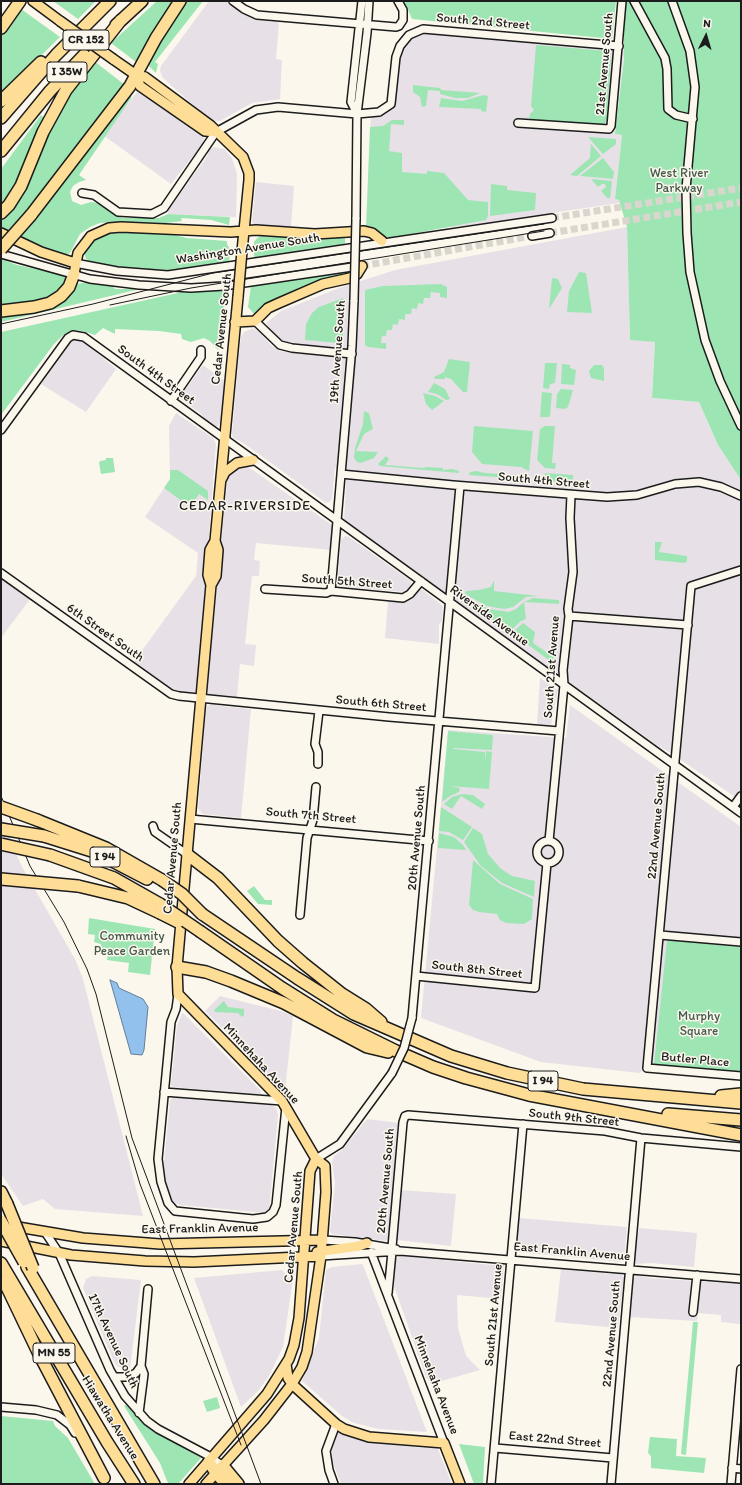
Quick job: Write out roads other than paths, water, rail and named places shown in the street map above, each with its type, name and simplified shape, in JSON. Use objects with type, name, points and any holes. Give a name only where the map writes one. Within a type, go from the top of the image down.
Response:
[{"type":"highway","points":[[1,28],[20,1]]},
{"type":"highway","name":"I 35W","points":[[1,118],[43,69],[110,1]]},
{"type":"highway","name":"I 35W","points":[[1,151],[50,91],[142,1]]},
{"type":"highway","points":[[1,249],[32,215],[125,93],[156,38],[180,1]]},
{"type":"highway","points":[[1,101],[31,71],[90,20]]},
{"type":"highway","points":[[1,213],[9,205],[21,186],[43,132],[66,90],[121,20]]},
{"type":"highway","points":[[1,311],[34,308],[50,303],[61,296],[69,287],[75,269]]},
{"type":"highway","points":[[1,807],[106,848],[162,884]]},
{"type":"highway","name":"I 94","points":[[1,829],[44,836],[95,852],[162,884],[202,914],[329,999],[354,1014],[390,1031],[451,1056],[530,1079],[583,1089],[741,1103]]},
{"type":"highway","name":"I 94","points":[[1,844],[50,855],[114,878],[160,908],[201,932],[320,1012],[345,1026],[410,1057],[455,1074],[529,1095],[584,1106],[741,1120]]},
{"type":"highway","points":[[188,855],[218,878],[278,941],[302,963],[342,994],[366,1009],[390,1031]]},
{"type":"highway","points":[[1,879],[78,886],[128,898],[160,908]]},
{"type":"highway","points":[[176,967],[214,975],[264,994],[367,1048],[410,1057]]},
{"type":"highway","points":[[702,1099],[741,1094]]},
{"type":"highway","points":[[584,1106],[741,1135]]},
{"type":"highway","points":[[1,1192],[7,1204],[30,1268]]},
{"type":"highway","points":[[1,1222],[30,1268]]},
{"type":"highway","name":"Hiawatha Avenue","points":[[1,1263],[107,1442],[134,1484]]},
{"type":"highway","name":"Hiawatha Avenue","points":[[30,1268],[50,1308],[133,1445],[154,1484]]},
{"type":"highway","points":[[1,1275],[39,1354],[106,1481]]},
{"type":"highway","points":[[133,1445],[162,1484]]},
{"type":"highway","points":[[210,1460],[238,1484]]},
{"type":"highway","points":[[219,1469],[226,1484]]},
{"type":"main road","name":"CR 152","points":[[33,1],[136,75],[140,86],[205,131],[216,132]]},
{"type":"main road","name":"Cedar Avenue South","points":[[178,994],[176,967],[188,855],[211,585],[208,575],[210,550],[215,541],[249,173],[240,153],[216,132]]},
{"type":"main road","points":[[75,269],[78,253],[91,236],[109,228],[121,227],[231,232],[256,230],[315,234],[364,231],[372,233],[382,242]]},
{"type":"main road","name":"Washington Avenue South","points":[[1,233],[75,269]]},
{"type":"main road","points":[[235,322],[255,321],[268,308],[323,284],[350,278],[357,274],[362,266]]},
{"type":"main road","points":[[220,483],[225,472],[230,468],[243,460],[253,460]]},
{"type":"main road","name":"Minnehaha Avenue","points":[[178,994],[284,1104],[316,1159]]},
{"type":"main road","name":"Cedar Avenue South","points":[[189,1484],[267,1394],[286,1364],[296,1334],[310,1171],[316,1159],[325,1166],[327,1176],[323,1240],[316,1300],[307,1352],[302,1367],[292,1384],[264,1420],[206,1484]]},
{"type":"main road","name":"East Franklin Avenue","points":[[1,1222],[45,1232],[115,1242],[160,1244],[323,1240]]},
{"type":"main road","points":[[1,1241],[59,1253],[145,1261],[194,1262],[303,1257],[359,1246],[369,1248]]},
{"type":"main road","points":[[300,1300],[316,1300]]},
{"type":"main road","points":[[286,1364],[288,1378],[292,1384],[336,1424],[353,1432],[369,1437],[444,1443]]},
{"type":"main road","name":"Minnehaha Avenue","points":[[444,1443],[460,1484]]},
{"type":"street","points":[[233,1],[244,9],[257,15],[368,25],[399,26],[403,20],[403,10],[398,1]]},
{"type":"street","name":"19th Avenue South","points":[[357,114],[351,102],[362,1]]},
{"type":"street","name":"19th Avenue South","points":[[331,591],[352,354],[357,114],[368,25],[369,1]]},
{"type":"street","name":"21st Avenue South","points":[[518,123],[609,129],[611,126],[622,1]]},
{"type":"street","points":[[634,1],[665,58],[667,69],[668,109],[676,115],[693,119]]},
{"type":"street","points":[[672,1],[686,36],[693,63],[696,87],[686,189],[690,272],[705,340],[720,381],[741,426]]},
{"type":"street","name":"South 2nd Street","points":[[357,114],[380,112],[391,104],[397,52],[409,35],[423,29],[619,46]]},
{"type":"street","points":[[82,193],[94,195],[118,212],[152,214],[164,208],[216,132],[256,110],[270,108],[357,114]]},
{"type":"street","name":"Washington Avenue South","points":[[1,254],[75,269],[168,275],[382,242],[552,218]]},
{"type":"street","points":[[532,236],[550,233]]},
{"type":"street","name":"Washington Avenue South","points":[[75,269],[110,282],[196,288],[224,286],[362,266]]},
{"type":"street","points":[[255,321],[280,345],[292,348],[352,354]]},
{"type":"street","name":"South 4th Street","points":[[1,430],[60,347],[73,335],[84,337],[224,438]]},
{"type":"street","points":[[171,401],[201,357],[201,350]]},
{"type":"street","name":"Riverside Avenue","points":[[224,438],[741,813]]},
{"type":"street","name":"South 4th Street","points":[[341,474],[460,486],[571,495],[624,497],[675,484],[699,482],[721,486],[741,496]]},
{"type":"street","name":"20th Avenue South","points":[[316,1159],[340,1144],[392,1073],[404,1048],[412,1018],[451,603],[460,486]]},
{"type":"street","name":"South 21st Avenue","points":[[549,841],[564,685],[563,670],[569,616],[568,609],[573,572],[570,518],[571,495]]},
{"type":"street","name":"22nd Avenue South","points":[[647,1068],[674,764],[692,586],[741,570]]},
{"type":"street","name":"6th Street South","points":[[1,573],[171,694],[201,699]]},
{"type":"street","name":"South 5th Street","points":[[265,589],[326,593],[331,591],[403,598],[410,594],[421,581]]},
{"type":"street","points":[[569,616],[688,625]]},
{"type":"street","name":"South 6th Street","points":[[201,699],[319,711],[560,731]]},
{"type":"street","points":[[318,764],[318,752],[315,744],[319,711]]},
{"type":"street","points":[[300,916],[306,853],[313,820],[316,787]]},
{"type":"street","points":[[733,807],[741,796]]},
{"type":"street","name":"South 7th Street","points":[[190,819],[429,841]]},
{"type":"street","points":[[153,826],[155,832],[188,855]]},
{"type":"street","points":[[549,841],[558,847],[559,854],[553,862],[547,863],[540,860],[537,853],[539,846],[549,841]]},
{"type":"street","name":"South 8th Street","points":[[416,976],[535,988],[547,863]]},
{"type":"street","points":[[660,935],[741,942]]},
{"type":"street","name":"Cedar Avenue South","points":[[178,994],[176,1009],[171,1022],[158,1159],[161,1182],[168,1203],[175,1211],[181,1213],[253,1219],[267,1217],[273,1212],[276,1205],[284,1104]]},
{"type":"street","name":"Butler Place","points":[[647,1068],[741,1076]]},
{"type":"street","points":[[164,1092],[284,1104]]},
{"type":"street","name":"South 9th Street","points":[[405,1116],[412,1115],[523,1124],[605,1132],[641,1138],[741,1147]]},
{"type":"street","name":"20th Avenue South","points":[[392,1250],[405,1116]]},
{"type":"street","name":"South 21st Avenue","points":[[491,1484],[523,1124]]},
{"type":"street","name":"22nd Avenue South","points":[[611,1484],[641,1138]]},
{"type":"street","name":"17th Avenue South","points":[[45,1232],[59,1253],[114,1377],[125,1396],[139,1413],[158,1429],[210,1460]]},
{"type":"street","name":"East Franklin Avenue","points":[[323,1240],[369,1248],[400,1251],[741,1278]]},
{"type":"street","name":"Minnehaha Avenue","points":[[369,1248],[444,1443]]},
{"type":"street","name":"Minnehaha Avenue","points":[[388,1295],[392,1250]]},
{"type":"street","points":[[693,1312],[697,1275]]},
{"type":"street","points":[[139,1413],[144,1374],[141,1366],[148,1289]]},
{"type":"street","points":[[114,1377],[128,1377],[136,1373],[141,1366]]},
{"type":"street","points":[[731,1484],[741,1368]]},
{"type":"street","points":[[1,1407],[48,1412],[65,1420],[106,1481]]},
{"type":"street","points":[[334,1484],[329,1470],[326,1451],[336,1424]]},
{"type":"street","name":"East 22nd Street","points":[[495,1448],[613,1458]]},
{"type":"street","points":[[732,1468],[741,1469]]},
{"type":"water","points":[[110,980],[117,983],[119,988],[143,999],[148,1007],[144,1050],[142,1055],[131,1054]]},
{"type":"tunnel","points":[[552,218],[741,188]]},
{"type":"tunnel","points":[[550,233],[741,202]]},
{"type":"tunnel","points":[[362,266],[532,236]]},
{"type":"tram line","points":[[1,324],[93,304],[213,273],[544,224]]},
{"type":"tram line","points":[[110,305],[191,288],[544,231]]},
{"type":"tram line","points":[[1,796],[30,866],[64,922],[87,969],[96,994],[132,1138],[261,1484]]},
{"type":"tram line","points":[[126,1136],[140,1184],[241,1445]]},
{"type":"district","name":"CEDAR-RIVERSIDE","points":[[245,506]]},
{"type":"park label","name":"West River Parkway","points":[[679,182]]},
{"type":"park label","name":"Community Peace Garden","points":[[132,944]]},
{"type":"park label","name":"Murphy Square","points":[[699,1024]]}]
